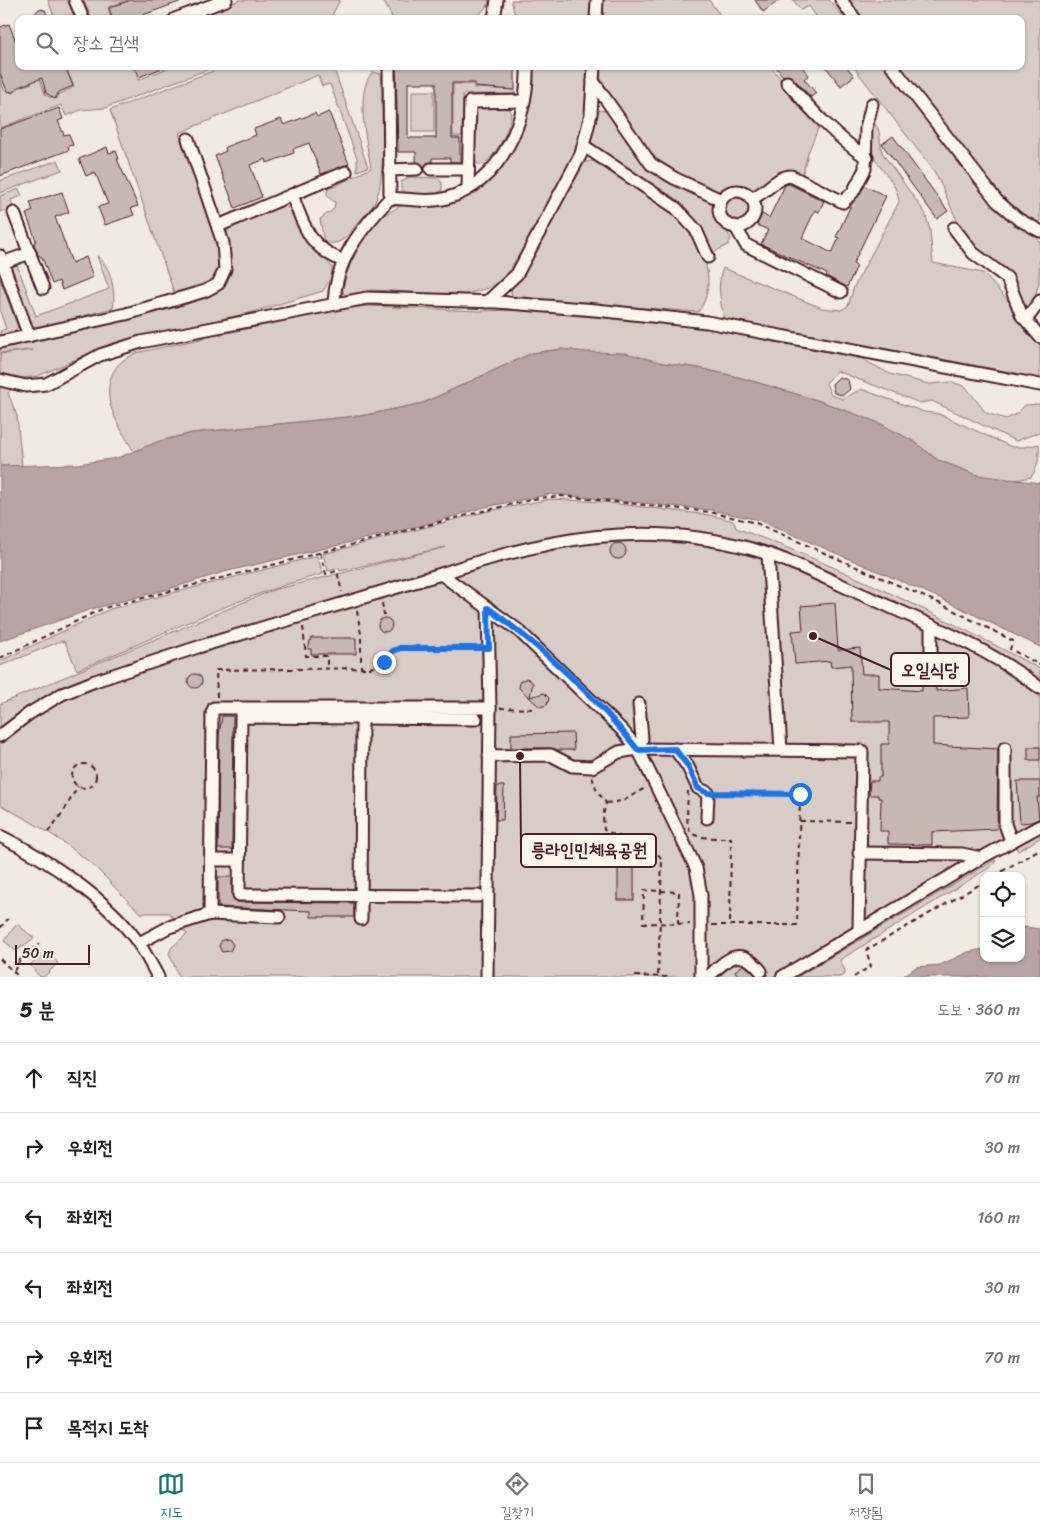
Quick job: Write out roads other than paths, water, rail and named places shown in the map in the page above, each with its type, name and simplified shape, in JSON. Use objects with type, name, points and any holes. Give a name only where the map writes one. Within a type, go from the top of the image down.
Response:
[{"type":"street","points":[[76,0],[82,15]]},
{"type":"street","points":[[186,15],[226,0]]},
{"type":"street","points":[[495,15],[497,0]]},
{"type":"street","points":[[596,15],[597,0]]},
{"type":"street","points":[[840,0],[852,15]]},
{"type":"street","points":[[334,303],[334,286],[343,261],[360,230],[390,198],[389,70]]},
{"type":"street","points":[[390,198],[420,200],[447,198],[468,188],[488,173],[506,150],[519,122],[524,101],[527,70]]},
{"type":"street","points":[[487,302],[517,274],[584,146],[591,114],[594,70]]},
{"type":"street","points":[[895,70],[997,201],[1018,219],[1040,231]]},
{"type":"street","points":[[593,81],[651,164],[674,178],[721,200]]},
{"type":"street","points":[[786,82],[820,120],[846,143],[867,158]]},
{"type":"street","points":[[468,188],[470,102],[524,101]]},
{"type":"street","points":[[751,199],[763,194],[776,180],[784,176],[791,176],[843,202],[854,192],[863,177],[867,158],[866,128],[872,104]]},
{"type":"street","points":[[0,342],[176,300],[205,291],[218,284],[223,276],[226,260],[218,226],[188,139]]},
{"type":"street","points":[[584,146],[676,208],[696,230],[708,258]]},
{"type":"street","points":[[431,169],[468,169]]},
{"type":"street","points":[[389,170],[418,170]]},
{"type":"street","points":[[218,226],[346,172]]},
{"type":"street","points":[[738,191],[751,199],[754,208],[752,218],[745,225],[735,226],[726,223],[720,215],[721,200],[729,193],[738,191]]},
{"type":"street","points":[[292,195],[308,234],[317,246],[327,254],[343,261]]},
{"type":"street","points":[[14,213],[43,288]]},
{"type":"street","points":[[735,226],[746,245],[842,292]]},
{"type":"street","points":[[954,228],[973,253],[1007,278],[1022,316],[1040,337]]},
{"type":"street","points":[[29,336],[1,259],[30,253]]},
{"type":"street","points":[[0,380],[26,386],[46,384],[100,355],[141,342],[367,298],[487,302],[596,310],[707,322],[1040,385]]},
{"type":"street","points":[[1026,320],[1037,308],[1040,301]]},
{"type":"street","points":[[0,736],[30,713],[62,694],[95,680],[350,600],[545,544],[633,532],[671,534],[720,541],[768,555],[931,625],[1022,674],[1040,688]]},
{"type":"street","points":[[768,555],[781,749]]},
{"type":"street","points":[[441,574],[518,630],[570,678],[622,730],[638,750],[696,868],[700,883],[702,925],[701,977]]},
{"type":"street","points":[[487,977],[490,708],[488,608]]},
{"type":"street","points":[[930,672],[931,625]]},
{"type":"street","points":[[638,750],[642,740],[639,704]]},
{"type":"street","points":[[210,914],[212,713],[218,707],[490,708]]},
{"type":"street","points":[[476,719],[241,717],[241,855],[239,860],[239,895],[362,894],[478,896]]},
{"type":"street","points":[[361,918],[362,717]]},
{"type":"street","points":[[1005,748],[1005,824],[1011,840]]},
{"type":"street","points":[[675,749],[688,766],[698,788],[708,793],[707,818]]},
{"type":"street","points":[[489,756],[551,755],[572,766],[592,767],[619,752],[638,750],[781,749],[862,751],[859,930]]},
{"type":"street","points":[[782,977],[1011,840],[1040,826]]},
{"type":"street","points":[[0,836],[37,854],[95,898],[139,943],[158,977]]},
{"type":"street","points":[[859,853],[962,854],[981,858]]},
{"type":"street","points":[[211,860],[239,860]]},
{"type":"street","points":[[139,943],[169,927],[210,914],[279,917]]},
{"type":"street","points":[[708,977],[726,960],[734,956],[742,956],[752,961],[761,971]]},
{"type":"place","name":"오일식당","points":[[813,636]]},
{"type":"place","name":"릉라인민체육공원","points":[[520,756]]}]
